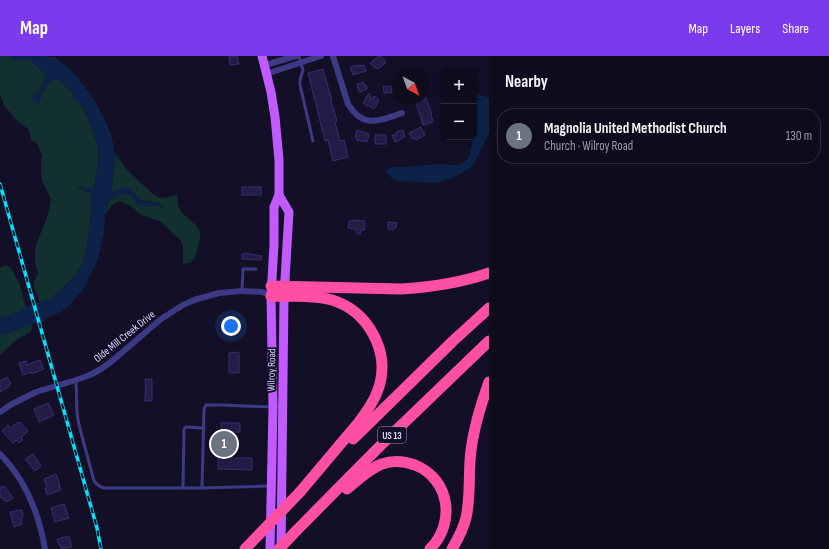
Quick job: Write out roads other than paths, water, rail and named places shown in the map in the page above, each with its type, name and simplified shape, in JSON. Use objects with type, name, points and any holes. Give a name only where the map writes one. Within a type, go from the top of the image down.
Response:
[{"type":"highway","points":[[268,291],[285,292],[422,288],[458,282],[489,273]]},
{"type":"highway","points":[[285,292],[340,303],[357,314],[365,322],[376,340],[382,369],[374,400],[368,410],[300,492]]},
{"type":"highway","name":"US 13","points":[[245,549],[300,492],[489,308]]},
{"type":"highway","name":"US 13","points":[[280,549],[383,443],[489,341]]},
{"type":"highway","points":[[452,549],[466,518],[471,449],[475,427],[489,382]]},
{"type":"highway","points":[[297,530],[315,517],[354,482],[370,470],[392,462],[409,463],[419,467],[434,478],[444,497],[447,512],[445,522],[438,539],[430,549]]},
{"type":"main road","name":"Wilroy Road","points":[[262,56],[266,69],[275,117],[280,160],[279,195],[274,207],[274,245],[268,291],[273,407],[270,549]]},
{"type":"main road","name":"Wilroy Road","points":[[279,195],[289,212],[285,292],[280,549]]},
{"type":"street","points":[[266,69],[297,56]]},
{"type":"street","points":[[266,69],[301,63],[321,56]]},
{"type":"street","points":[[333,56],[348,104],[357,115],[368,120],[376,121],[402,113]]},
{"type":"street","name":"Olde Mill Creek Drive","points":[[0,412],[36,392],[76,380],[101,369],[161,319],[183,305],[219,293],[268,291]]},
{"type":"street","points":[[0,454],[15,470],[29,497],[35,511],[45,549]]},
{"type":"lane","points":[[297,56],[301,63],[302,70],[300,85],[313,141]]},
{"type":"lane","points":[[242,291],[243,269],[256,269]]},
{"type":"lane","points":[[76,380],[79,425],[94,481],[97,485],[104,488],[271,486]]},
{"type":"lane","points":[[202,488],[204,409],[206,406],[221,405],[273,407]]},
{"type":"lane","points":[[183,488],[184,430],[186,427],[204,428]]},
{"type":"water","points":[[9,56],[55,57],[73,72],[89,93],[104,117],[113,141],[115,165],[112,191],[115,192],[121,188],[128,187],[133,191],[139,200],[156,203],[164,208],[159,206],[138,205],[130,194],[127,193],[109,200],[98,259],[85,287],[70,305],[60,312],[46,318],[42,324],[33,323],[0,335],[0,318],[13,314],[33,303],[51,298],[70,282],[82,265],[87,248],[92,195],[91,193],[76,186],[91,189],[93,188],[97,172],[99,152],[94,134],[83,108],[68,88],[58,80],[54,79],[49,81],[39,105],[31,100],[31,98],[38,91],[46,75],[31,61],[14,60]]},
{"type":"water","points":[[477,94],[489,99],[489,132],[475,162],[470,168],[452,178],[437,183],[395,181],[386,172],[387,169],[392,167],[441,164],[458,165],[465,162],[470,155],[472,140],[477,140]]},
{"type":"railway","points":[[0,184],[97,528],[101,549]]},
{"type":"place","name":"Magnolia United Methodist Church","points":[[224,444]]}]
